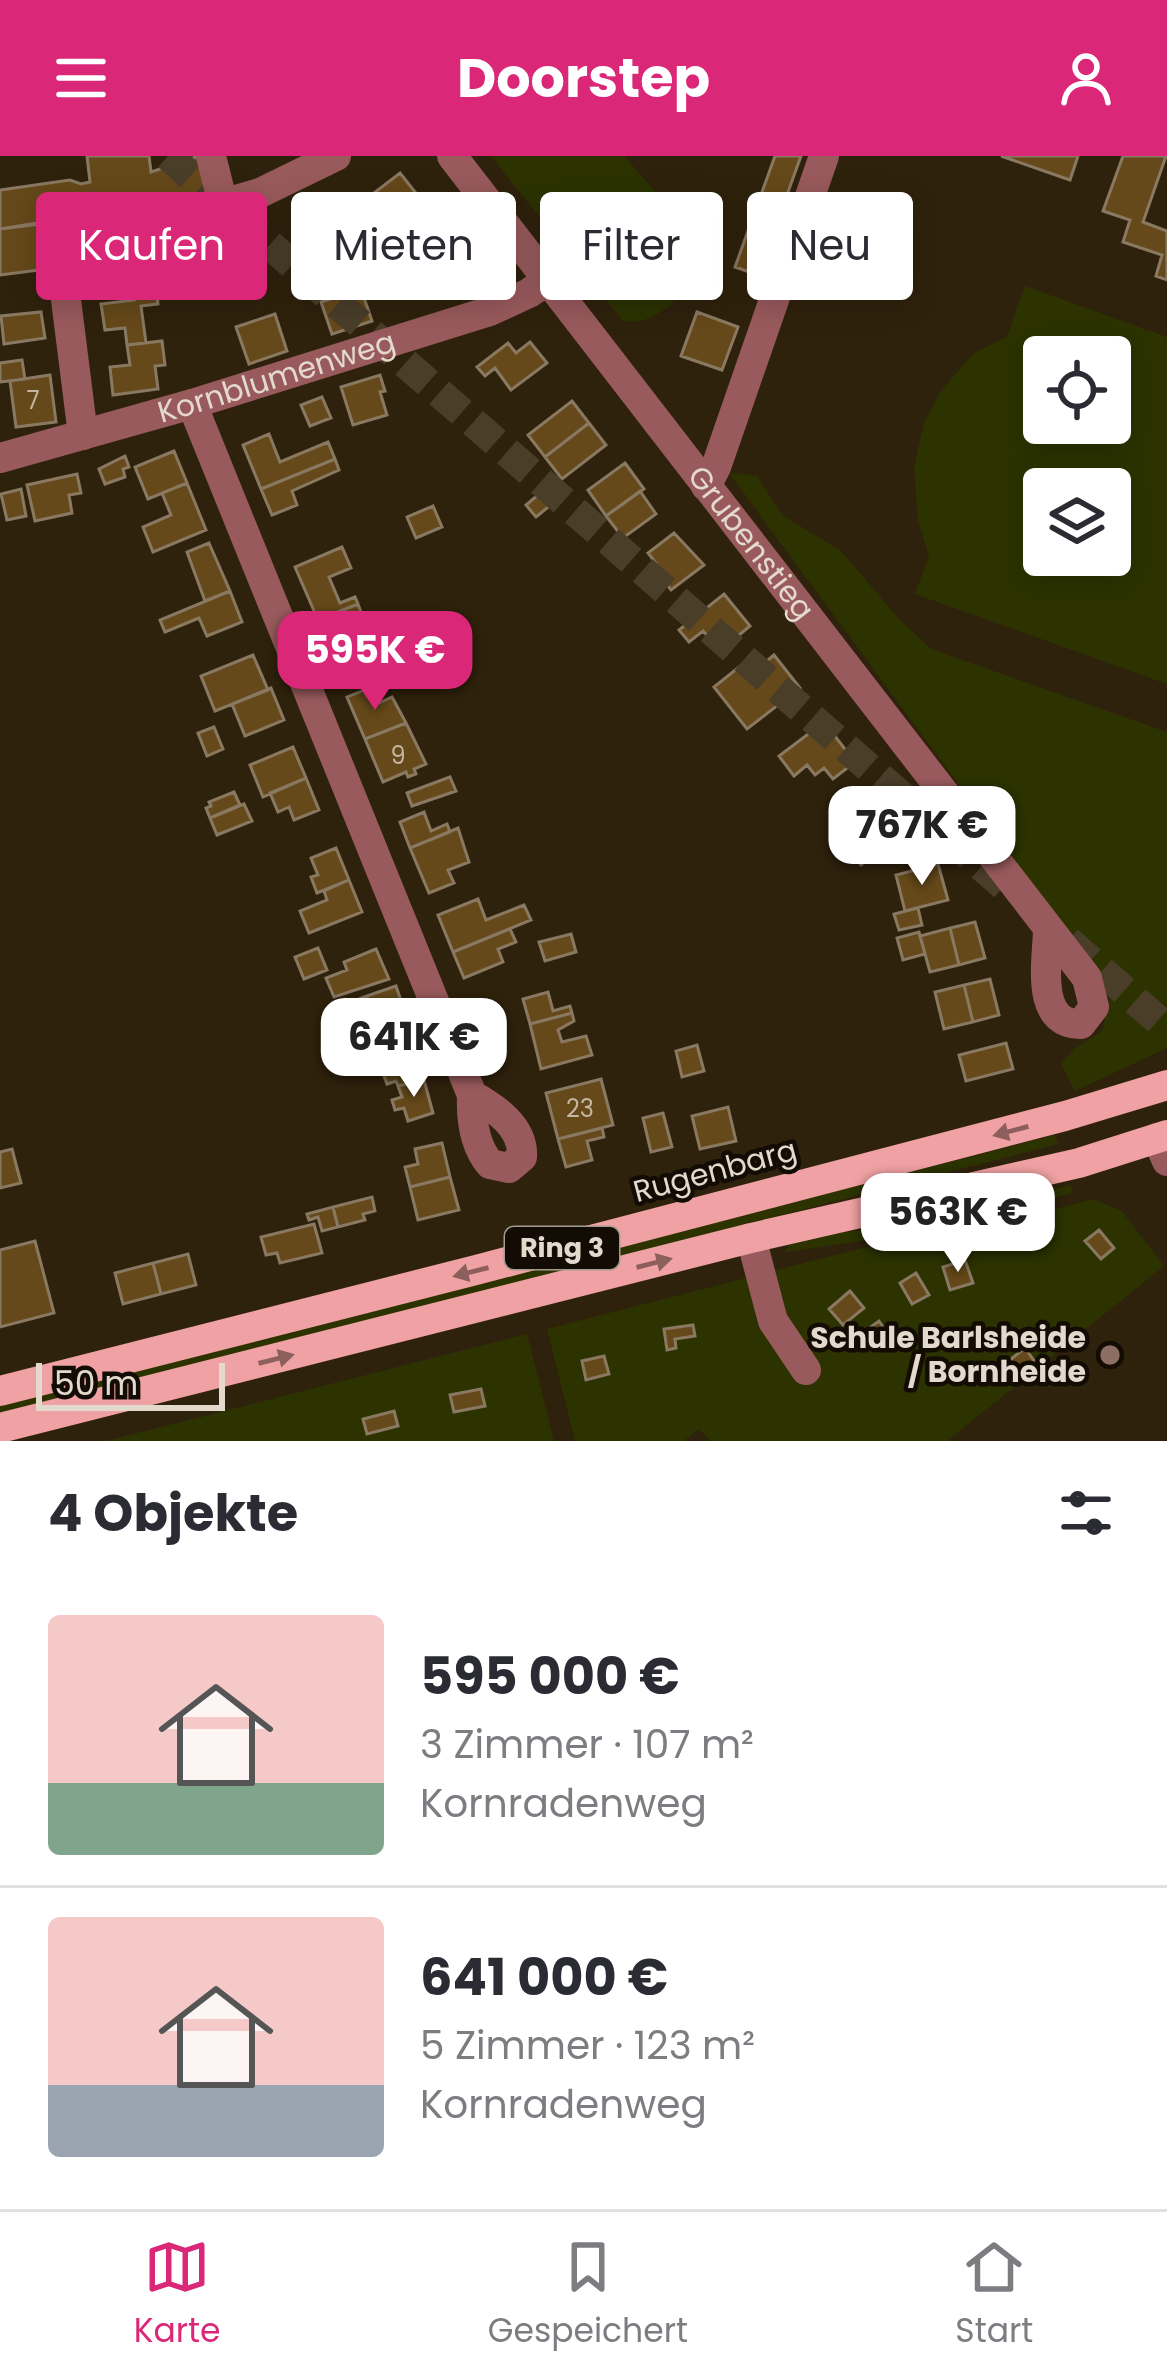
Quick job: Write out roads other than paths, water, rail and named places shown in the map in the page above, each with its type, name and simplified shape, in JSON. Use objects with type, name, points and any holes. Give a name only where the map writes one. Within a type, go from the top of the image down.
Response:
[{"type":"main road","name":"Rugenbarg","points":[[0,1390],[476,1270],[1167,1085]]},
{"type":"main road","points":[[1123,1099],[1165,1131]]},
{"type":"main road","name":"Ring 3","points":[[0,1428],[752,1238],[1078,1162],[1165,1131]]},
{"type":"street","points":[[211,156],[220,192]]},
{"type":"street","points":[[243,192],[284,168],[336,156]]},
{"type":"street","name":"Grubenstieg","points":[[452,156],[540,270]]},
{"type":"street","points":[[706,486],[824,156]]},
{"type":"street","name":"Kornblumenweg","points":[[0,458],[490,311],[540,285]]},
{"type":"street","points":[[66,300],[83,435]]},
{"type":"street","name":"Grubenstieg","points":[[563,300],[1048,931]]},
{"type":"street","points":[[192,404],[472,1095]]},
{"type":"street","points":[[752,1238],[773,1321],[806,1370]]},
{"type":"tunnel","points":[[168,156],[1009,890]]},
{"type":"tunnel","points":[[1068,941],[1167,1028]]},
{"type":"place","name":"Schule Barlsheide / Bornheide","points":[[1110,1355]]}]
